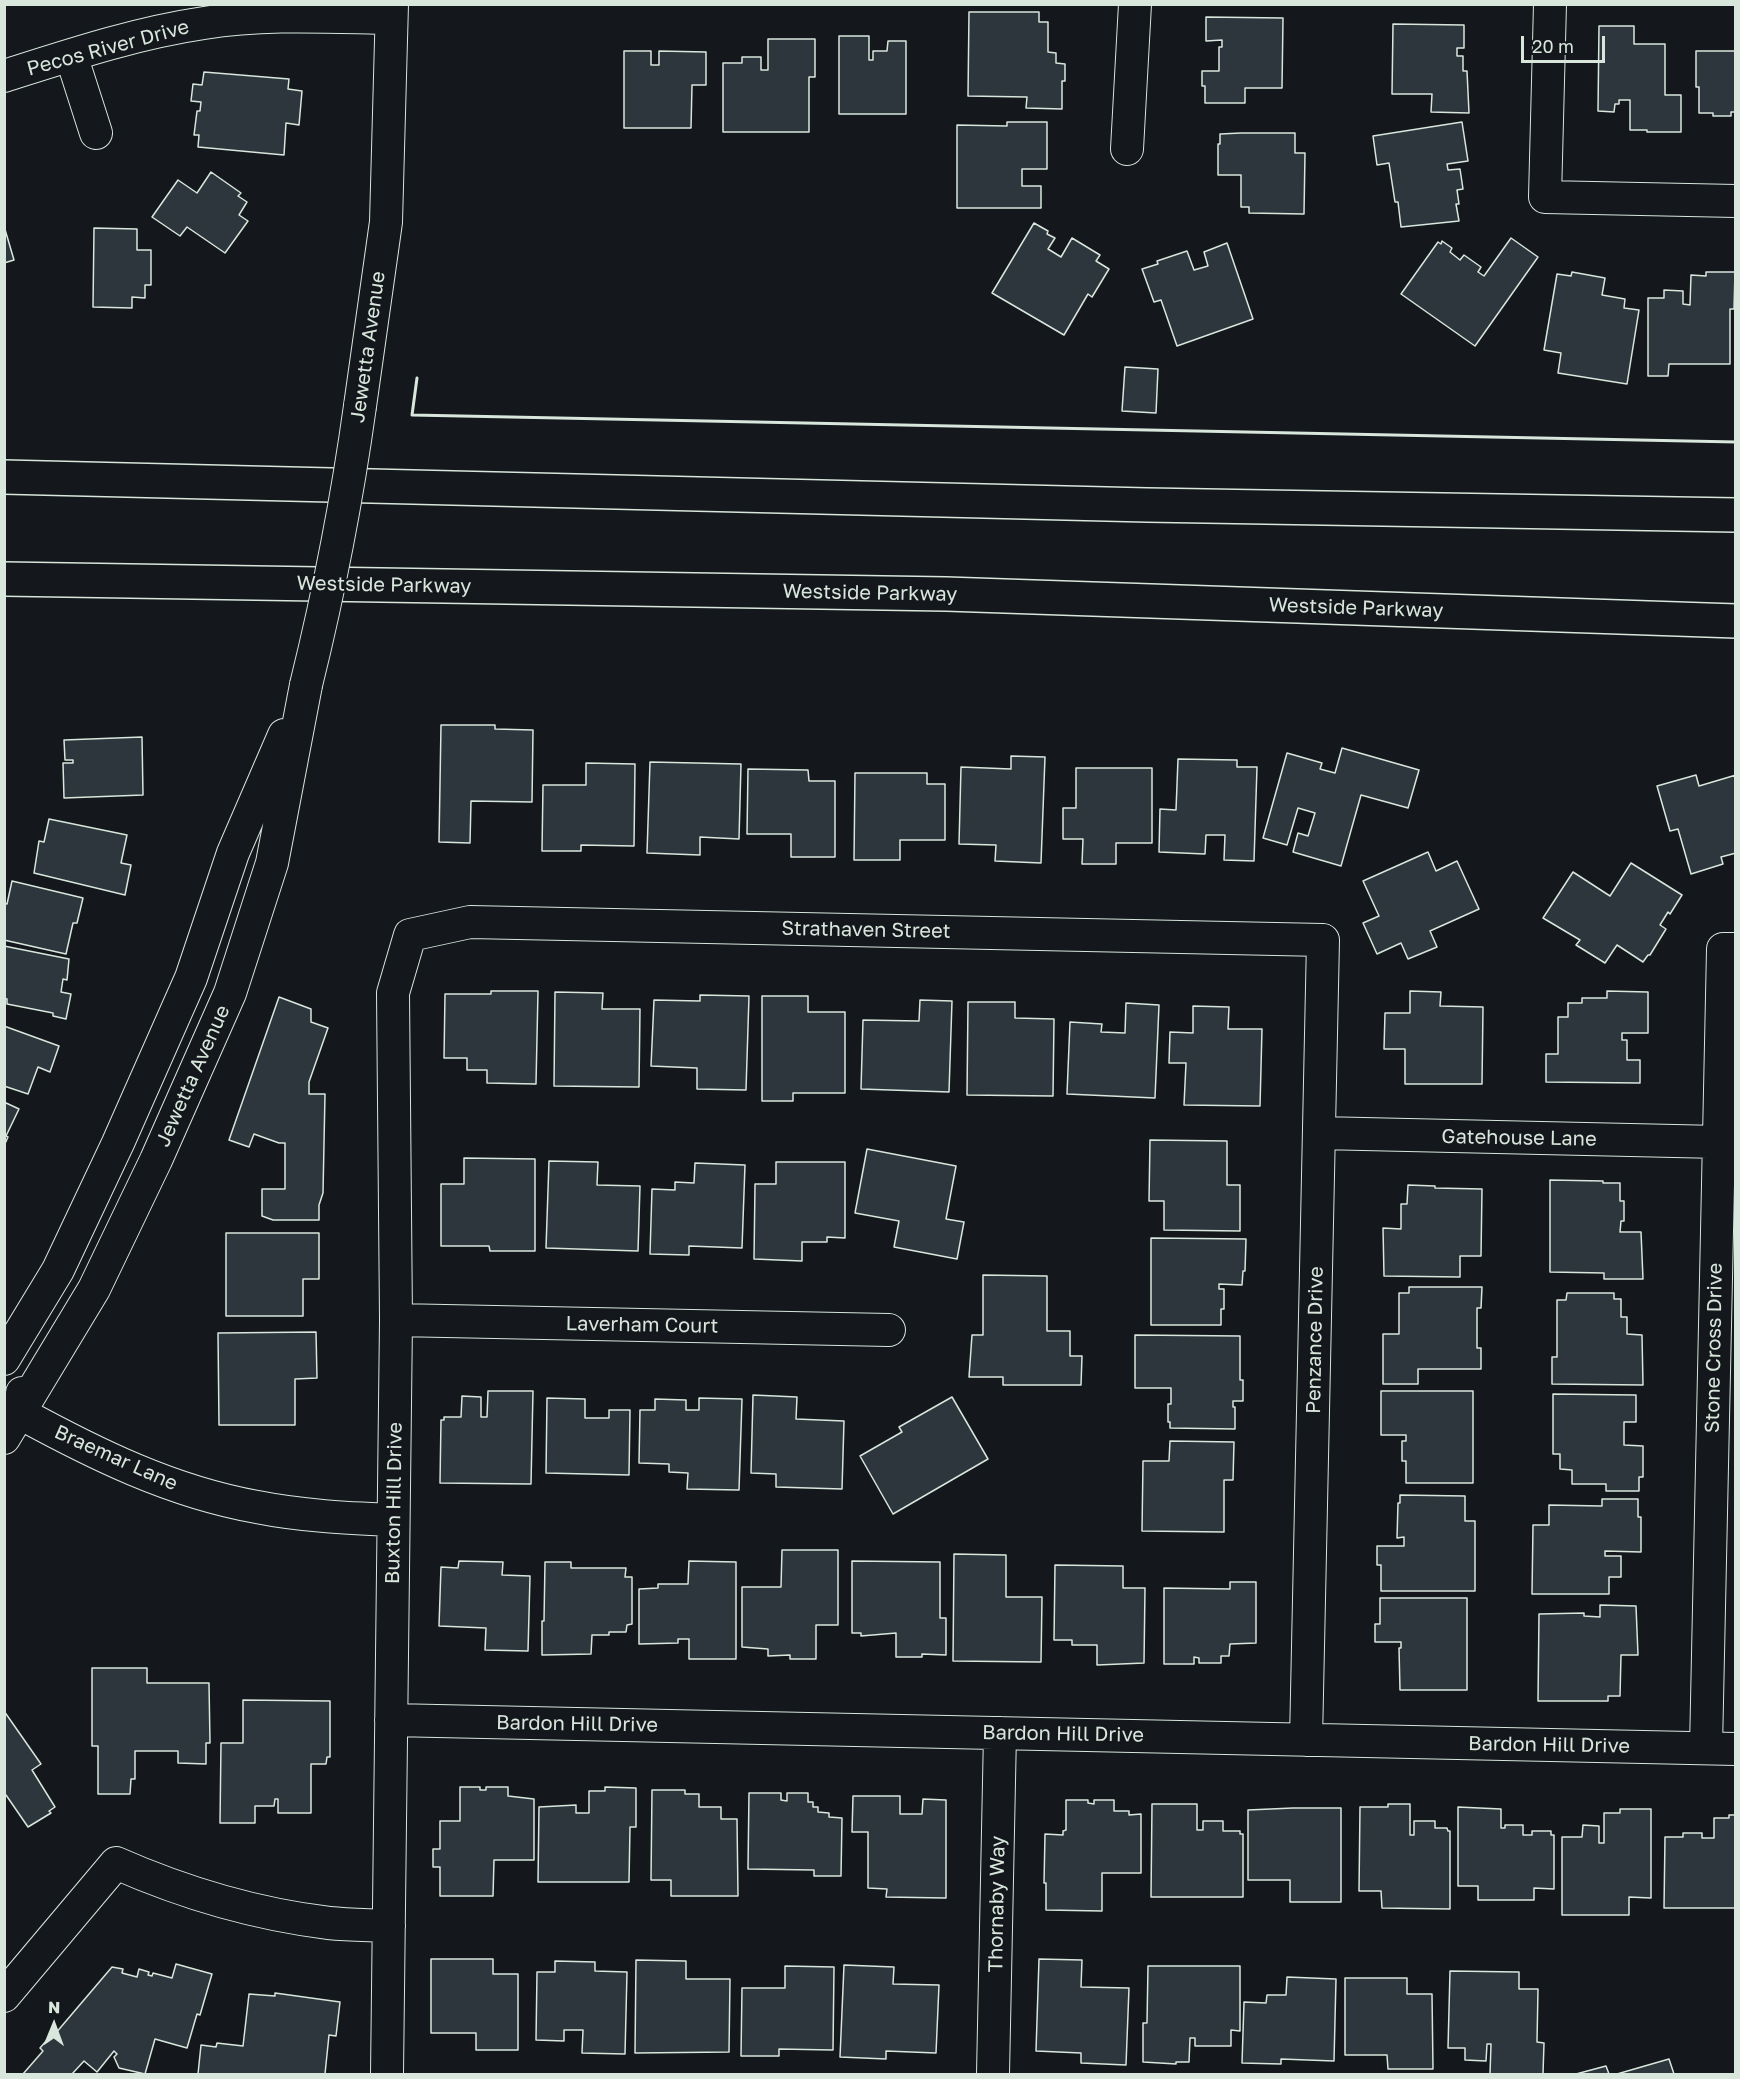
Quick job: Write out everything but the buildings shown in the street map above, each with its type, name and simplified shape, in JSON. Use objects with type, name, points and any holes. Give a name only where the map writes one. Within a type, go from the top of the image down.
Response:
[{"type":"highway","points":[[4,477],[1147,505],[1736,515]]},
{"type":"highway","name":"Westside Parkway","points":[[4,579],[946,594],[1736,621]]},
{"type":"street","points":[[1127,149],[1135,4]]},
{"type":"street","points":[[1550,4],[1545,197],[1736,201]]},
{"type":"street","name":"Pecos River Drive","points":[[4,76],[139,35],[205,22],[272,16],[392,11]]},
{"type":"street","name":"Jewetta Avenue","points":[[12,1425],[94,1289],[156,1160],[230,993],[273,863],[306,685],[337,547],[386,222],[392,11]]},
{"type":"street","points":[[71,55],[96,134]]},
{"type":"street","name":"Jewetta Avenue","points":[[4,1359],[58,1270],[134,1108],[191,978],[233,853],[306,685]]},
{"type":"street","name":"Strathaven Street","points":[[411,935],[470,922],[1323,940]]},
{"type":"street","name":"Buxton Hill Drive","points":[[387,2074],[396,1320],[393,993],[411,935]]},
{"type":"street","name":"Penzance Drive","points":[[1306,1740],[1323,940]]},
{"type":"street","name":"Stone Cross Drive","points":[[1721,1748],[1725,1348],[1719,1142],[1729,949]]},
{"type":"street","points":[[12,1425],[24,1372],[126,1169],[134,1108]]},
{"type":"street","name":"Gatehouse Lane","points":[[1319,1133],[1719,1142]]},
{"type":"street","name":"Laverham Court","points":[[396,1320],[889,1330]]},
{"type":"street","name":"Braemar Lane","points":[[12,1425],[190,1491],[256,1507],[323,1517],[393,1520]]},
{"type":"street","name":"Bardon Hill Drive","points":[[391,1720],[1721,1748]]},
{"type":"street","name":"Thornaby Way","points":[[993,2074],[1000,1733]]},
{"type":"street","points":[[4,1996],[116,1863],[204,1897],[266,1913],[331,1923],[389,1926]]},
{"type":"wall","points":[[417,378],[412,415],[1736,442]]}]
